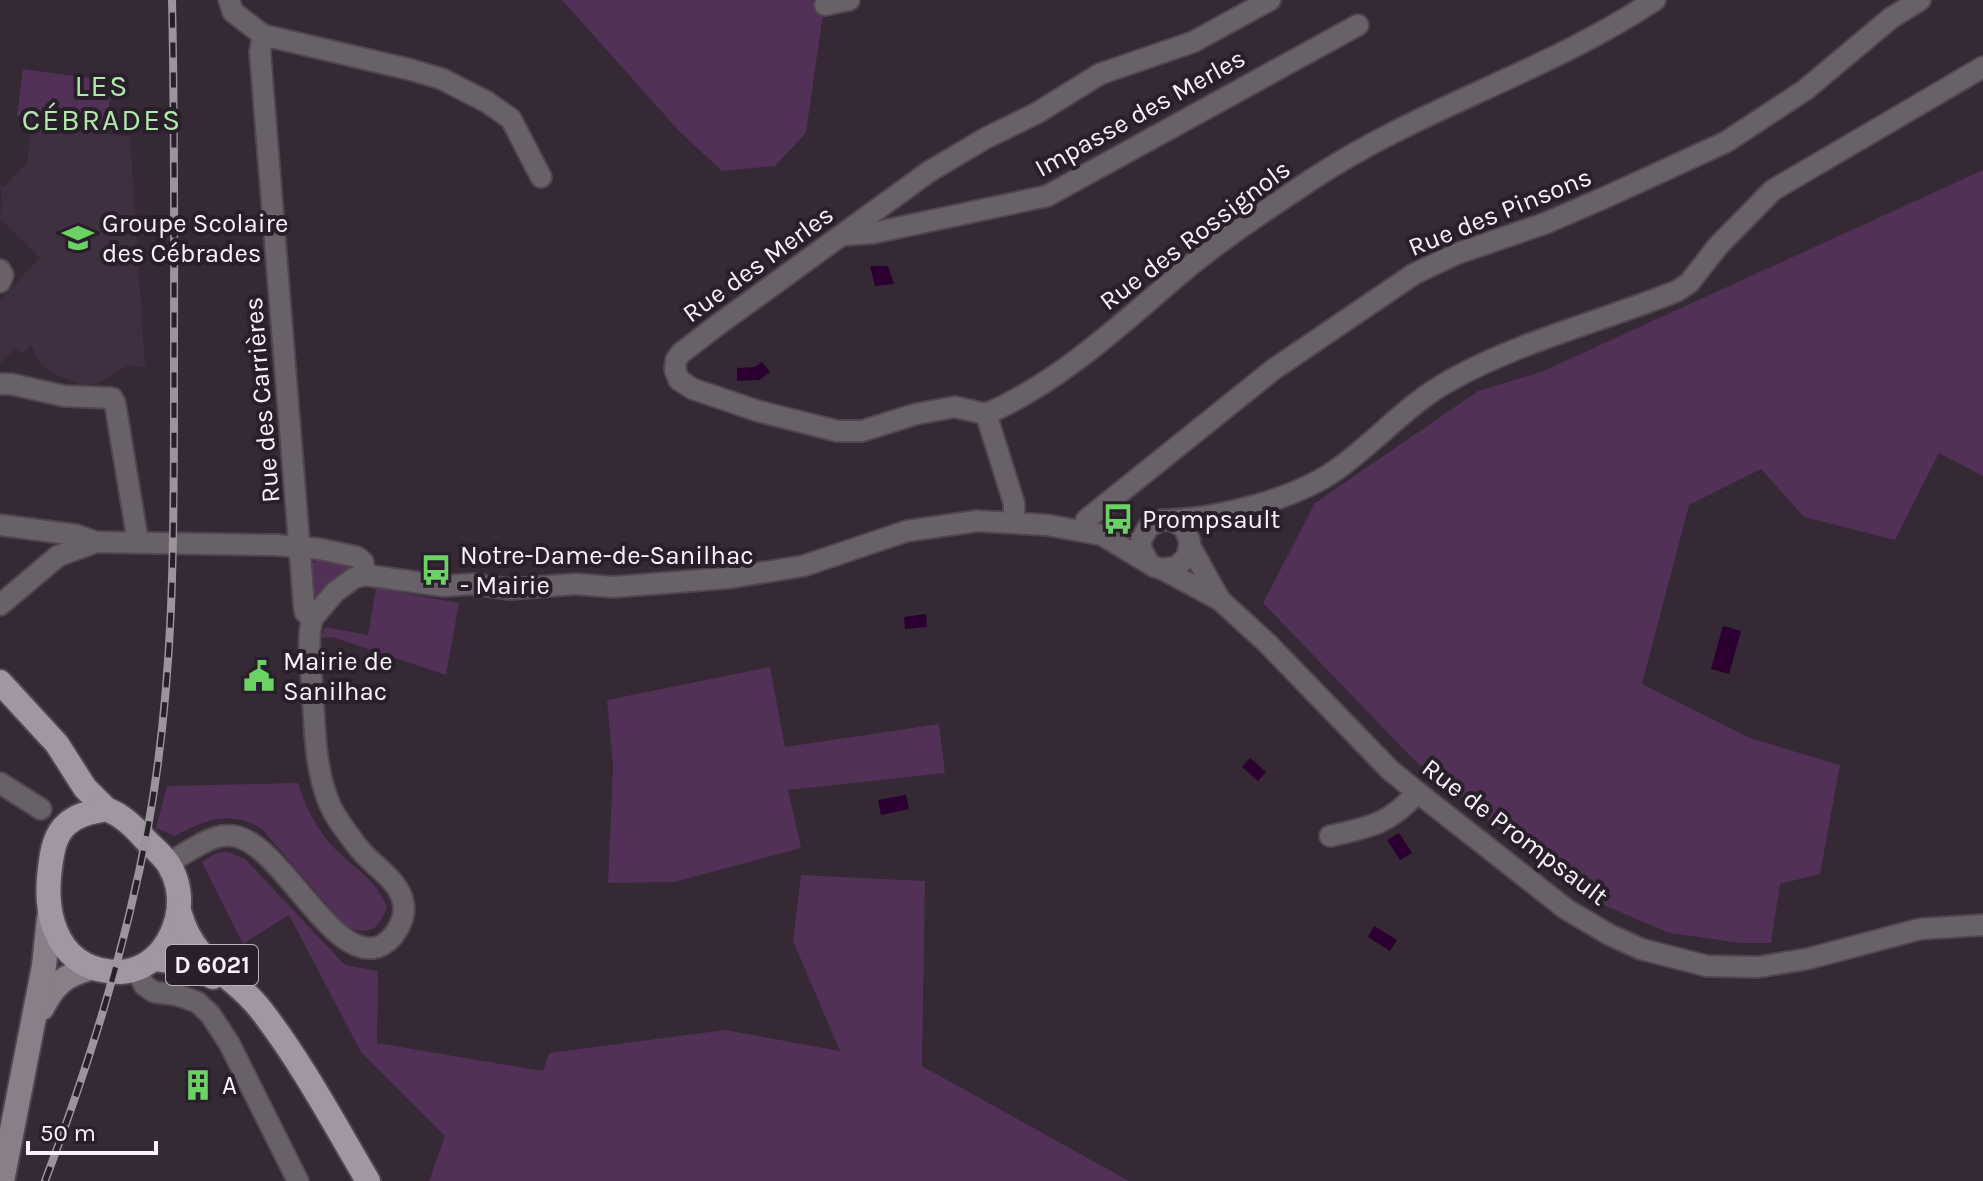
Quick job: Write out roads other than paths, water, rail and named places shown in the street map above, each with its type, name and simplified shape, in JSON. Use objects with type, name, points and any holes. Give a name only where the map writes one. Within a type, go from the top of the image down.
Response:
[{"type":"main road","points":[[0,682],[57,744],[85,788],[106,809],[130,824],[169,865],[177,883],[180,914],[170,940],[146,964],[105,971],[91,968],[73,957],[62,945],[49,918]]},
{"type":"main road","points":[[2,1181],[44,966],[52,850],[67,824],[70,810],[69,783],[57,744]]},
{"type":"main road","points":[[67,824],[84,813],[106,809]]},
{"type":"main road","name":"D 6021","points":[[180,914],[186,933],[204,959],[258,1006],[309,1082],[368,1181]]},
{"type":"main road","name":"D 6021","points":[[146,964],[186,964],[200,969],[258,1006]]},
{"type":"main road","points":[[32,1028],[54,986],[62,979],[91,968]]},
{"type":"street","points":[[229,0],[233,12],[263,35],[412,70],[442,79],[487,102],[511,119],[541,177]]},
{"type":"street","points":[[825,5],[849,0]]},
{"type":"street","name":"Rue des Merles","points":[[986,414],[955,407],[916,414],[862,431],[837,431],[711,396],[685,386],[675,370],[681,353],[930,171],[995,133],[1037,113],[1100,74],[1193,42],[1270,0]]},
{"type":"street","name":"Rue des Rossignols","points":[[986,414],[1019,399],[1055,374],[1214,248],[1312,179],[1408,126],[1618,25],[1655,0]]},
{"type":"street","name":"Rue des Pinsons","points":[[1093,533],[1086,520],[1274,369],[1414,274],[1456,254],[1546,223],[1726,142],[1805,90],[1891,18],[1920,0]]},
{"type":"street","name":"Impasse des Merles","points":[[844,235],[888,230],[1047,196],[1358,25]]},
{"type":"street","name":"Rue des Carrières","points":[[169,865],[207,841],[222,835],[236,836],[253,844],[337,934],[352,943],[367,948],[379,946],[392,937],[401,923],[404,902],[394,885],[362,853],[328,802],[319,765],[309,638],[312,619],[305,612],[304,605],[260,52],[263,35]]},
{"type":"street","points":[[1209,516],[1190,544],[1182,563],[1170,569],[1155,566],[1141,548],[1141,540],[1155,522],[1209,516],[1269,502],[1319,481],[1337,470],[1423,397],[1475,367],[1677,291],[1689,283],[1718,246],[1773,190],[1983,67]]},
{"type":"street","points":[[0,270],[3,275],[0,282]]},
{"type":"street","points":[[0,384],[64,396],[112,398],[138,542]]},
{"type":"street","points":[[986,414],[1014,503],[1014,522]]},
{"type":"street","points":[[1170,520],[1184,527],[1190,544]]},
{"type":"street","name":"Rue de Prompsault","points":[[365,575],[443,586],[472,584],[510,589],[576,584],[613,587],[728,578],[803,566],[907,531],[939,525],[977,521],[1014,522],[1093,533],[1149,526]]},
{"type":"street","points":[[0,525],[76,535],[96,542],[299,546],[357,557],[363,562],[365,575],[354,578],[335,592],[312,619]]},
{"type":"street","name":"Rue de Prompsault","points":[[1093,533],[1220,600],[1268,644],[1390,770],[1566,909],[1610,935],[1671,959],[1707,966],[1758,967],[1807,959],[1920,929],[1983,925]]},
{"type":"street","points":[[0,605],[58,556],[96,542]]},
{"type":"street","name":"Rue de Prompsault","points":[[1190,544],[1220,600]]},
{"type":"street","points":[[0,783],[41,809]]},
{"type":"street","points":[[1330,836],[1393,817],[1417,792]]},
{"type":"street","points":[[146,964],[144,985],[154,992],[197,1002],[210,1014],[229,1043],[298,1181]]},
{"type":"railway","points":[[45,1181],[91,1050],[117,963],[148,827],[163,716],[171,605],[174,493],[172,0]]},
{"type":"place","name":"Groupe Scolaire des Cébrades","points":[[78,238]]},
{"type":"place","name":"Prompsault","points":[[1118,519]]},
{"type":"place","name":"Notre-Dame-de-Sanilhac - Mairie","points":[[436,570]]},
{"type":"place","name":"Mairie de Sanilhac","points":[[259,676]]},
{"type":"place","name":"A","points":[[198,1085]]},
{"type":"district","name":"LES CÉBRADES","points":[[102,103]]}]
